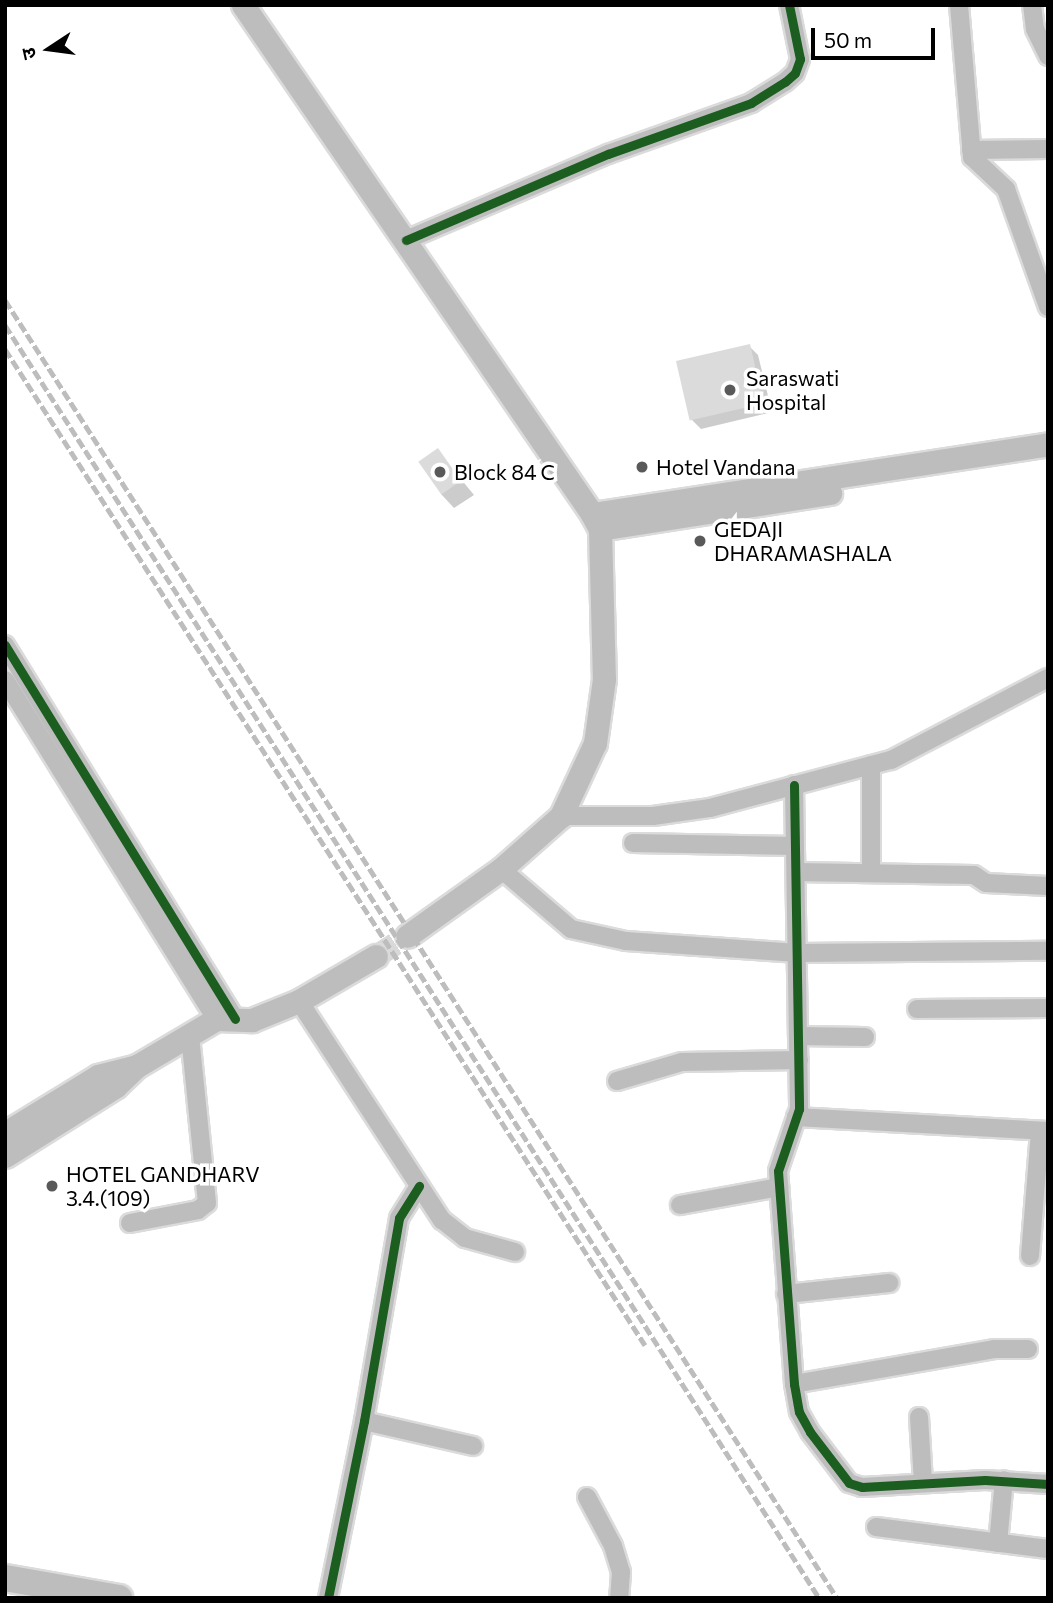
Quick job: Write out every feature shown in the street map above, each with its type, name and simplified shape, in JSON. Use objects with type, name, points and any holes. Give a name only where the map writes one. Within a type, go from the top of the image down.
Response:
[{"type":"highway","points":[[5,1578],[108,1597]]},
{"type":"main road","points":[[243,5],[406,240],[596,522],[604,679],[595,743],[561,816],[501,869],[407,936]]},
{"type":"main road","points":[[596,522],[1048,444]]},
{"type":"main road","points":[[596,522],[1048,459]]},
{"type":"main road","points":[[5,1156],[116,1086],[137,1066],[190,1035],[226,1019],[252,1020],[299,1001],[376,957]]},
{"type":"main road","points":[[5,1133],[98,1076],[137,1066]]},
{"type":"street","points":[[406,240],[608,154],[751,103],[795,73],[800,60],[789,5]]},
{"type":"street","points":[[959,5],[972,157],[1006,188],[1048,307]]},
{"type":"street","points":[[1032,5],[1035,29],[1048,56]]},
{"type":"street","points":[[971,150],[1048,149]]},
{"type":"street","points":[[5,645],[226,1019]]},
{"type":"street","points":[[561,816],[653,817],[710,807],[871,765],[908,751],[1048,678]]},
{"type":"street","points":[[5,680],[226,1019]]},
{"type":"street","points":[[871,765],[871,873]]},
{"type":"street","points":[[794,785],[799,1109],[778,1171],[786,1294],[799,1412],[810,1432],[849,1483],[862,1486],[1004,1480],[1048,1484]]},
{"type":"street","points":[[633,843],[795,846]]},
{"type":"street","points":[[501,869],[571,929],[626,941],[798,953],[1048,951]]},
{"type":"street","points":[[796,872],[974,876],[986,883],[1048,886]]},
{"type":"street","points":[[299,1001],[442,1220],[457,1235],[515,1252]]},
{"type":"street","points":[[917,1009],[1048,1008]]},
{"type":"street","points":[[130,1223],[198,1210],[207,1203],[190,1035]]},
{"type":"street","points":[[798,1036],[865,1037]]},
{"type":"street","points":[[617,1081],[682,1062],[799,1060]]},
{"type":"street","points":[[796,1118],[1044,1131],[1030,1256]]},
{"type":"street","points":[[328,1598],[364,1421],[399,1218],[419,1186]]},
{"type":"street","points":[[680,1205],[779,1187]]},
{"type":"street","points":[[786,1294],[889,1283]]},
{"type":"street","points":[[794,1384],[994,1349],[1028,1349]]},
{"type":"street","points":[[919,1417],[923,1482]]},
{"type":"street","points":[[364,1421],[473,1446]]},
{"type":"street","points":[[998,1543],[1004,1480]]},
{"type":"street","points":[[587,1497],[613,1546],[621,1572],[619,1598]]},
{"type":"street","points":[[876,1527],[1048,1549]]},
{"type":"building","points":[[750,344],[764,403],[690,421],[676,361]]},
{"type":"building","name":"Block 84 C","points":[[438,448],[461,481],[441,495],[418,462]]},
{"type":"tunnel","points":[[376,956],[407,936]]},
{"type":"railway","points":[[5,300],[837,1598]]},
{"type":"railway","points":[[5,325],[819,1598]]},
{"type":"railway","points":[[5,349],[645,1345]]},
{"type":"cycle path","points":[[406,240],[608,154],[751,103],[795,73],[800,59],[789,5]]},
{"type":"cycle path","points":[[5,645],[235,1019]]},
{"type":"cycle path","points":[[794,785],[799,1109],[778,1171],[794,1384],[799,1412],[810,1432],[849,1483],[862,1487],[985,1480],[1048,1484]]},
{"type":"cycle path","points":[[328,1598],[364,1421],[399,1218],[419,1186]]},
{"type":"place","name":"Saraswati Hospital","points":[[730,390]]},
{"type":"place","name":"Hotel Vandana","points":[[642,467]]},
{"type":"place","name":"Block 84 C","points":[[440,472]]},
{"type":"place","name":"GEDAJI DHARAMASHALA","points":[[700,541]]},
{"type":"place","name":"HOTEL GANDHARV 3.4.(109)","points":[[52,1186]]}]
